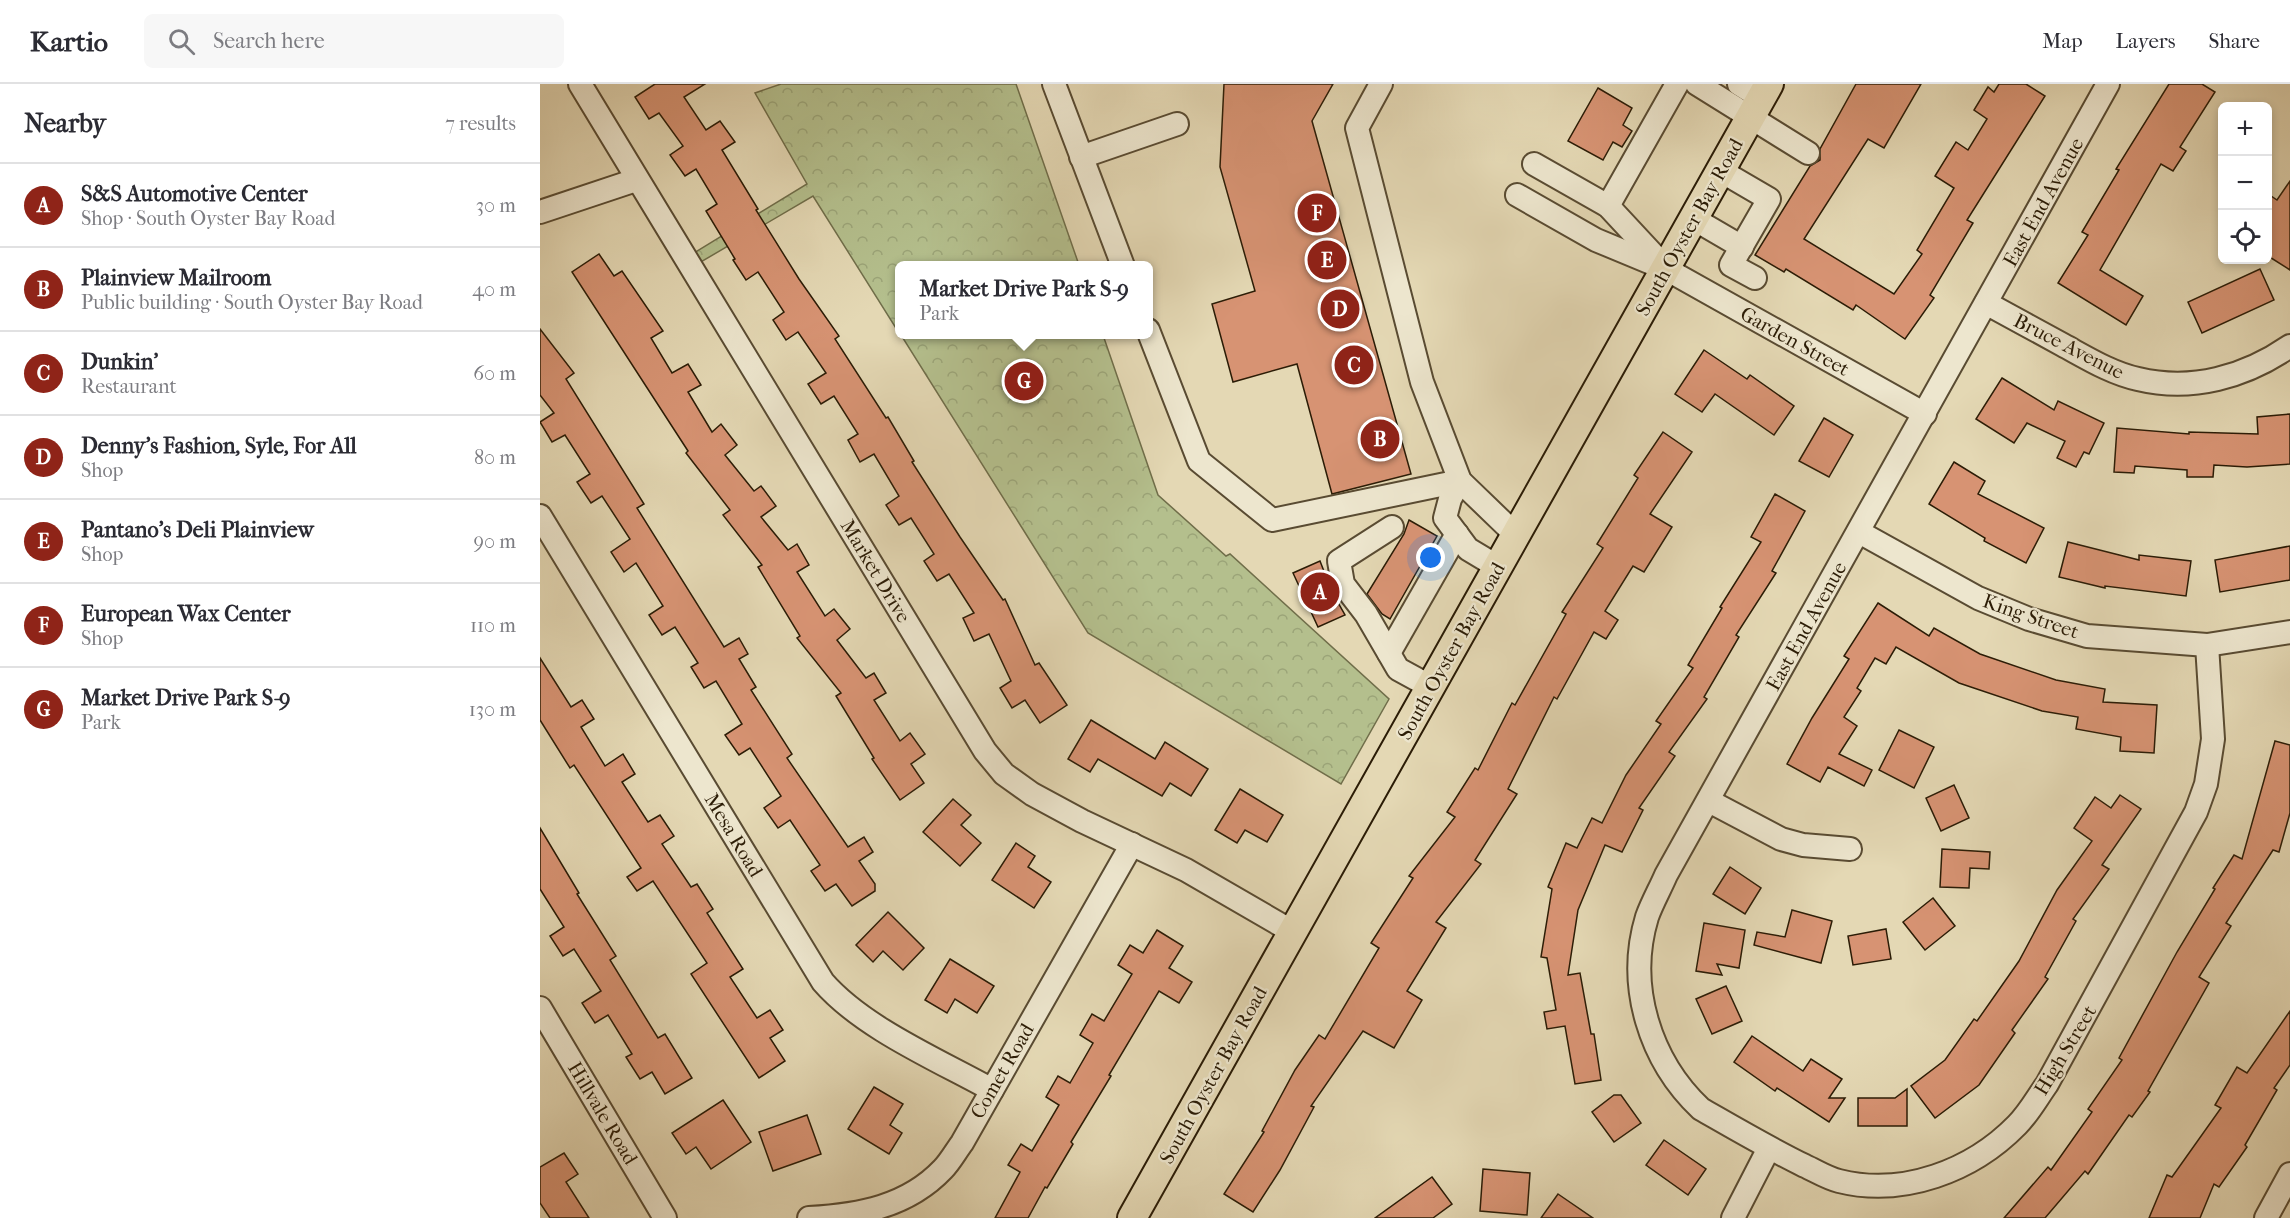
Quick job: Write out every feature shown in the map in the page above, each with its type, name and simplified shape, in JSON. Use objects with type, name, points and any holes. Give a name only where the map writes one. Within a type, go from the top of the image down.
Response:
[{"type":"main road","name":"South Oyster Bay Road","points":[[1132,1218],[1694,219],[1720,171],[1755,96]]},
{"type":"street","name":"Market Drive","points":[[580,84],[636,180],[710,297],[985,752],[1004,774],[1032,794],[1082,821],[1185,870],[1293,932]]},
{"type":"street","points":[[1054,84],[1121,261]]},
{"type":"street","points":[[1382,84],[1357,128],[1422,382],[1460,481],[1516,535]]},
{"type":"street","points":[[1608,206],[1677,84]]},
{"type":"street","points":[[1697,84],[1755,96],[1808,153]]},
{"type":"street","name":"East End Avenue","points":[[1769,1148],[1701,1109],[1674,1079],[1657,1052],[1642,1007],[1640,960],[1647,917],[1666,875],[2108,84]]},
{"type":"street","points":[[1081,158],[1178,124]]},
{"type":"street","points":[[1534,164],[1608,206],[1666,269]]},
{"type":"street","points":[[1720,171],[1768,199],[1731,265],[1755,278]]},
{"type":"street","points":[[540,212],[636,180]]},
{"type":"street","points":[[1517,195],[1596,240],[1666,269]]},
{"type":"street","points":[[1694,219],[1742,247]]},
{"type":"street","name":"Garden Street","points":[[1666,269],[1925,414]]},
{"type":"street","name":"Bruce Avenue","points":[[1986,303],[2098,365],[2138,379],[2185,384],[2206,382],[2235,375],[2268,362],[2290,346]]},
{"type":"street","points":[[1152,339],[1199,461],[1272,520],[1460,481]]},
{"type":"street","points":[[1460,481],[1450,499],[1445,518],[1468,549],[1498,567]]},
{"type":"street","name":"Mesa Road","points":[[540,516],[823,982],[837,998],[870,1023],[992,1090]]},
{"type":"street","points":[[1392,527],[1340,561],[1343,584],[1366,614],[1398,669],[1431,687]]},
{"type":"street","name":"King Street","points":[[1859,532],[1978,598],[2029,619],[2087,636],[2206,645],[2290,632]]},
{"type":"street","points":[[1389,653],[1457,534]]},
{"type":"street","name":"High Street","points":[[1769,1148],[1837,1181],[1900,1185],[1940,1175],[1962,1166],[1987,1152],[2019,1124],[2047,1084],[2080,1027],[2196,812],[2206,784],[2213,739],[2206,645]]},
{"type":"street","points":[[1709,801],[1781,839],[1803,845],[1850,849]]},
{"type":"street","name":"Comet Road","points":[[809,1218],[861,1213],[895,1203],[915,1193],[943,1169],[962,1143],[1132,844]]},
{"type":"street","name":"Hillvale Road","points":[[540,1008],[665,1218]]},
{"type":"street","points":[[1733,1218],[1769,1148]]},
{"type":"street","points":[[2266,1218],[2290,1174]]},
{"type":"green space","points":[[781,84],[1016,84],[1078,261],[895,261],[895,327],[813,196],[694,266],[689,256],[807,184],[755,93]]},
{"type":"green space","points":[[904,339],[1104,339],[1158,495],[1226,556],[1230,554],[1389,699],[1341,784],[1088,633]]},
{"type":"building","points":[[655,84],[705,84],[684,97],[706,130],[720,121],[735,142],[722,150],[758,209],[756,210],[799,279],[839,336],[835,339],[886,418],[888,417],[914,461],[912,462],[960,537],[1003,600],[1005,599],[1035,665],[1039,663],[1067,705],[1040,723],[1025,700],[1012,708],[1000,688],[1011,681],[989,634],[974,641],[963,618],[974,613],[949,574],[937,581],[924,561],[934,554],[911,518],[899,525],[886,505],[899,496],[874,454],[860,462],[848,440],[858,434],[834,396],[821,404],[808,384],[826,373],[798,332],[786,340],[773,320],[784,312],[758,272],[746,280],[733,260],[735,259],[706,211],[717,204],[696,169],[685,176],[670,155],[683,146],[659,113],[649,119],[635,97]]},
{"type":"building","points":[[1224,84],[1333,84],[1312,121],[1411,474],[1332,494],[1297,364],[1233,382],[1212,304],[1255,291],[1220,167]]},
{"type":"building","points":[[1856,84],[1921,84],[1884,148],[1868,139],[1804,239],[1894,294],[1922,254],[1917,250],[1954,188],[1935,176],[1956,142],[1968,150],[1987,119],[1974,110],[1988,87],[1994,92],[1999,84],[2026,84],[2045,96],[1967,220],[1973,223],[1930,295],[1934,298],[1905,339],[1856,305],[1853,310],[1786,269],[1784,272],[1755,255],[1810,166],[1820,160],[1820,149]]},
{"type":"building","points":[[2169,84],[2202,84],[2215,92],[2180,147],[2186,151],[2173,171],[2161,164],[2100,270],[2143,296],[2126,325],[2058,283],[2088,235],[2082,232],[2119,170],[2116,169]]},
{"type":"building","points":[[1598,88],[1632,108],[1623,125],[1632,131],[1622,147],[1613,142],[1603,160],[1568,141]]},
{"type":"building","points":[[2290,181],[2290,270],[2272,259],[2272,197],[2277,200]]},
{"type":"building","points":[[599,254],[614,276],[622,271],[663,331],[651,338],[672,373],[688,364],[701,385],[688,392],[712,432],[721,424],[737,445],[725,455],[754,491],[761,486],[776,506],[761,517],[788,550],[797,544],[809,565],[797,572],[825,616],[834,609],[850,629],[837,640],[866,678],[874,673],[886,693],[874,700],[900,741],[910,733],[925,754],[911,764],[924,783],[900,800],[872,759],[874,758],[836,696],[841,693],[797,638],[800,636],[758,567],[762,565],[723,515],[730,510],[686,453],[688,451],[572,272]]},
{"type":"building","points":[[2260,269],[2274,300],[2202,333],[2188,302]]},
{"type":"building","points":[[540,329],[574,373],[566,379],[644,504],[637,508],[724,647],[739,638],[748,654],[739,659],[756,687],[751,690],[792,754],[787,758],[848,847],[864,837],[873,852],[859,861],[875,884],[875,891],[852,906],[836,884],[825,891],[811,871],[820,865],[790,820],[778,828],[764,808],[781,796],[750,748],[739,755],[725,735],[742,724],[716,681],[704,688],[691,667],[698,663],[675,627],[662,635],[649,615],[663,606],[636,563],[624,572],[611,552],[630,539],[602,496],[591,503],[577,482],[590,474],[565,435],[552,442],[540,422],[554,413],[540,395]]},
{"type":"building","points":[[1704,350],[1747,379],[1750,375],[1794,406],[1774,435],[1715,394],[1702,412],[1675,394]]},
{"type":"building","points":[[2002,378],[2054,410],[2058,401],[2104,423],[2089,454],[2084,452],[2076,467],[2057,458],[2065,441],[2027,423],[2014,443],[1976,419]]},
{"type":"building","points":[[2290,414],[2290,464],[2247,467],[2214,465],[2213,477],[2187,477],[2187,470],[2135,466],[2134,473],[2114,472],[2117,428],[2189,434],[2189,432],[2258,434],[2257,417]]},
{"type":"building","points":[[1824,418],[1853,435],[1829,477],[1799,461]]},
{"type":"building","points":[[1663,432],[1692,452],[1650,514],[1672,527],[1644,572],[1633,566],[1605,611],[1618,620],[1606,639],[1594,632],[1557,699],[1554,697],[1508,789],[1517,794],[1475,860],[1481,864],[1436,922],[1446,928],[1407,991],[1422,1000],[1394,1048],[1363,1031],[1311,1106],[1314,1107],[1280,1170],[1253,1212],[1224,1194],[1264,1132],[1262,1131],[1295,1070],[1319,1035],[1325,1039],[1379,948],[1371,943],[1413,878],[1409,876],[1455,817],[1447,812],[1475,768],[1478,770],[1512,703],[1515,705],[1566,614],[1562,612],[1603,548],[1597,544],[1638,478],[1634,475]]},
{"type":"building","points":[[1954,462],[1985,481],[1978,494],[2044,528],[2026,563],[1984,541],[1985,538],[1929,504]]},
{"type":"building","points":[[1775,494],[1805,511],[1772,571],[1776,573],[1736,635],[1739,637],[1704,697],[1707,699],[1669,752],[1675,756],[1639,808],[1643,810],[1622,852],[1605,845],[1578,910],[1568,975],[1580,973],[1591,1034],[1594,1034],[1601,1080],[1575,1084],[1565,1026],[1547,1029],[1544,1012],[1556,1010],[1547,958],[1541,957],[1552,889],[1548,887],[1566,843],[1577,848],[1592,818],[1602,823],[1626,775],[1661,724],[1656,721],[1693,668],[1688,665],[1722,608],[1720,607],[1761,542],[1751,537]]},
{"type":"building","points":[[1409,520],[1437,536],[1390,619],[1382,614],[1367,594],[1404,534]]},
{"type":"building","points":[[2068,542],[2139,560],[2139,555],[2191,561],[2186,596],[2105,586],[2105,588],[2059,577]]},
{"type":"building","points":[[2290,546],[2290,580],[2220,592],[2215,560]]},
{"type":"building","points":[[1320,561],[1332,592],[1345,615],[1318,627],[1293,573]]},
{"type":"building","points":[[1878,603],[1929,636],[1934,628],[1980,654],[2056,680],[2105,689],[2103,702],[2157,705],[2154,753],[2120,751],[2121,737],[2076,729],[2078,717],[2042,711],[1959,683],[1896,647],[1886,664],[1875,658],[1857,688],[1861,691],[1844,717],[1857,726],[1839,754],[1872,770],[1864,786],[1828,767],[1820,782],[1787,764],[1812,718],[1849,659],[1844,656]]},
{"type":"building","points":[[540,658],[571,707],[582,700],[594,719],[581,727],[605,766],[623,754],[635,774],[622,782],[648,822],[660,815],[674,836],[662,844],[691,887],[697,884],[713,909],[707,913],[743,969],[730,977],[757,1018],[770,1010],[783,1030],[770,1038],[785,1061],[759,1078],[691,974],[707,963],[653,881],[637,891],[627,877],[641,868],[574,765],[570,768],[540,720]]},
{"type":"building","points":[[1091,720],[1155,759],[1165,742],[1208,769],[1191,796],[1170,783],[1162,796],[1098,759],[1090,772],[1068,759]]},
{"type":"building","points":[[1899,730],[1934,747],[1914,788],[1879,770]]},
{"type":"building","points":[[2275,741],[2290,745],[2290,813],[2279,852],[2273,850],[2226,923],[2231,926],[2199,977],[2209,983],[2148,1091],[2150,1092],[2132,1117],[2129,1115],[2088,1174],[2085,1171],[2045,1218],[2004,1218],[2048,1167],[2051,1170],[2092,1112],[2088,1109],[2122,1060],[2119,1058],[2177,952],[2215,889],[2213,888],[2234,855],[2242,859]]},
{"type":"building","points":[[1954,785],[1969,818],[1941,831],[1926,798]]},
{"type":"building","points":[[1240,789],[1283,815],[1267,842],[1245,830],[1237,843],[1215,830]]},
{"type":"building","points":[[2120,795],[2141,809],[2102,865],[2109,869],[2073,919],[2076,921],[2045,977],[2048,979],[2012,1030],[2015,1033],[1979,1085],[1935,1118],[1911,1086],[1945,1060],[1974,1019],[1977,1021],[2019,961],[2057,890],[2092,841],[2074,828],[2095,797],[2111,808]]},
{"type":"building","points":[[953,799],[971,815],[961,825],[981,843],[960,866],[923,832]]},
{"type":"building","points":[[540,828],[579,893],[577,894],[616,956],[610,960],[658,1038],[665,1034],[692,1078],[665,1094],[652,1072],[640,1079],[626,1057],[632,1054],[608,1015],[595,1023],[582,1003],[601,991],[574,949],[563,956],[550,936],[564,927],[540,889]]},
{"type":"building","points":[[1016,843],[1035,856],[1028,867],[1051,882],[1034,908],[992,880]]},
{"type":"building","points":[[1942,849],[1990,852],[1989,869],[1970,868],[1969,888],[1940,887]]},
{"type":"building","points":[[1730,867],[1761,888],[1745,914],[1713,894]]},
{"type":"building","points":[[1933,898],[1955,926],[1925,950],[1903,922]]},
{"type":"building","points":[[1792,910],[1832,921],[1821,963],[1754,945],[1757,932],[1785,937]]},
{"type":"building","points":[[888,912],[924,948],[903,970],[883,951],[873,962],[856,945]]},
{"type":"building","points":[[1704,923],[1745,930],[1739,968],[1717,964],[1722,975],[1696,971]]},
{"type":"building","points":[[1886,929],[1891,959],[1853,965],[1848,936]]},
{"type":"building","points":[[1157,930],[1183,946],[1169,968],[1192,982],[1179,1003],[1159,991],[1071,1142],[1073,1144],[1028,1218],[995,1218],[1020,1172],[1008,1165],[1021,1144],[1032,1151],[1059,1105],[1046,1097],[1058,1076],[1070,1083],[1093,1043],[1080,1035],[1092,1014],[1104,1021],[1132,974],[1118,965],[1130,945],[1143,953]]},
{"type":"building","points":[[950,959],[994,986],[977,1013],[955,999],[947,1013],[925,1000]]},
{"type":"building","points":[[1726,986],[1742,1021],[1712,1034],[1696,999]]},
{"type":"building","points":[[2290,1011],[2290,1065],[2274,1088],[2277,1090],[2245,1145],[2247,1147],[2219,1187],[2214,1184],[2200,1218],[2149,1218],[2167,1175],[2172,1177],[2221,1108],[2215,1105],[2237,1067],[2247,1073]]},
{"type":"building","points":[[1752,1036],[1803,1071],[1811,1059],[1842,1079],[1829,1098],[1845,1098],[1829,1122],[1777,1088],[1775,1091],[1734,1062]]},
{"type":"building","points":[[874,1087],[903,1104],[890,1125],[902,1133],[889,1154],[848,1129]]},
{"type":"building","points":[[1907,1089],[1907,1126],[1858,1126],[1858,1098],[1895,1098]]},
{"type":"building","points":[[1614,1095],[1621,1095],[1641,1123],[1614,1142],[1592,1112]]},
{"type":"building","points":[[723,1100],[751,1142],[711,1169],[696,1147],[686,1154],[672,1133]]},
{"type":"building","points":[[807,1115],[821,1154],[773,1171],[759,1132]]},
{"type":"building","points":[[1664,1140],[1706,1169],[1688,1195],[1646,1165]]},
{"type":"building","points":[[564,1153],[578,1174],[566,1182],[589,1218],[550,1218],[540,1203],[540,1167]]},
{"type":"building","points":[[1483,1169],[1530,1173],[1527,1215],[1480,1211]]},
{"type":"building","points":[[1432,1177],[1452,1204],[1433,1218],[1375,1218]]},
{"type":"building","points":[[1558,1194],[1593,1218],[1541,1218]]},
{"type":"place","name":"European Wax Center","points":[[1317,213]]},
{"type":"place","name":"Pantano's Deli Plainview","points":[[1327,260]]},
{"type":"place","name":"Denny's Fashion, Syle, For All","points":[[1340,309]]},
{"type":"place","name":"Dunkin'","points":[[1354,365]]},
{"type":"place","name":"Market Drive Park S-9","points":[[1024,381]]},
{"type":"place","name":"Plainview Mailroom","points":[[1380,439]]},
{"type":"place","name":"S&S Automotive Center","points":[[1320,592]]}]
